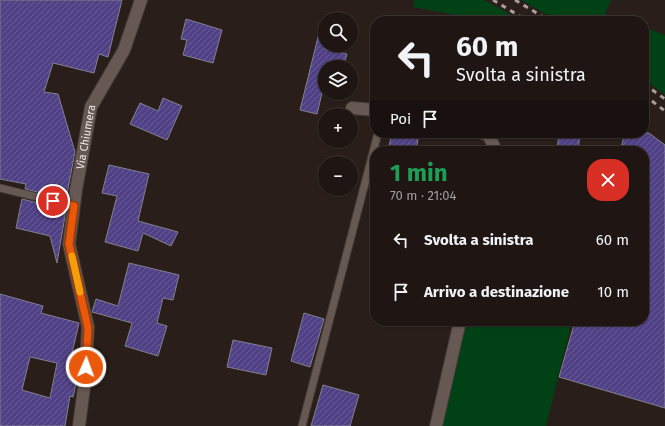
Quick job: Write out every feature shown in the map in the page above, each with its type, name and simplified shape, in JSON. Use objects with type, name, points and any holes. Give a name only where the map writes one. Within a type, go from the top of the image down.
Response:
[{"type":"street","name":"Via Chiumera","points":[[79,426],[86,380],[88,328],[69,244],[74,206],[91,107],[124,50],[141,0]]},
{"type":"street","points":[[358,109],[370,110]]},
{"type":"street","points":[[436,426],[459,326]]},
{"type":"lane","points":[[302,426],[370,164]]},
{"type":"lane","points":[[0,188],[74,206]]},
{"type":"green space","points":[[414,0],[484,0],[513,16],[463,16],[413,7]]},
{"type":"green space","points":[[521,0],[611,0],[605,14],[611,16],[549,16]]},
{"type":"green space","points":[[649,29],[665,35],[665,95],[649,83]]},
{"type":"green space","points":[[465,326],[571,326],[546,426],[442,426]]},
{"type":"building","points":[[0,0],[122,0],[108,57],[99,54],[94,73],[53,63],[44,92],[58,94],[75,152],[66,199],[25,189],[26,184],[0,179]]},
{"type":"building","points":[[186,19],[222,30],[213,63],[183,55],[187,40],[181,39]]},
{"type":"building","points":[[318,37],[318,52],[338,52],[347,54],[345,60],[318,60],[318,100],[320,100],[317,114],[300,110]]},
{"type":"building","points":[[163,98],[182,106],[167,140],[130,124],[140,103],[158,111]]},
{"type":"building","points":[[649,133],[665,145],[665,408],[559,377],[574,326],[649,326],[649,146],[621,146],[624,138],[649,138]]},
{"type":"building","points":[[391,138],[418,138],[417,146],[389,146]]},
{"type":"building","points":[[558,138],[579,138],[579,146],[558,146]]},
{"type":"building","points":[[109,165],[149,174],[138,221],[178,232],[171,246],[143,233],[138,251],[105,242],[117,196],[102,193]]},
{"type":"building","points":[[22,199],[66,210],[57,263],[50,236],[16,228]]},
{"type":"building","points":[[129,263],[179,275],[173,300],[163,298],[157,323],[167,326],[158,356],[125,346],[132,323],[92,312],[96,299],[118,306]]},
{"type":"building","points":[[0,294],[43,306],[41,313],[79,323],[72,353],[79,354],[78,375],[73,397],[70,396],[65,426],[0,426]],"holes":[[[30,357],[57,363],[50,398],[22,390]]]},
{"type":"building","points":[[304,313],[324,319],[310,367],[291,361]]},
{"type":"building","points":[[233,340],[272,348],[266,375],[227,367]]},
{"type":"building","points":[[323,385],[359,395],[350,426],[311,426]]},
{"type":"railway","points":[[493,0],[520,16]]},
{"type":"railway","points":[[515,0],[542,16]]},
{"type":"railway","points":[[649,88],[665,99]]},
{"type":"railway","points":[[649,99],[665,111]]},
{"type":"slow traffic","points":[[72,256],[80,292]]},
{"type":"route","points":[[53,201],[74,206],[69,244],[88,328],[86,367]]}]
